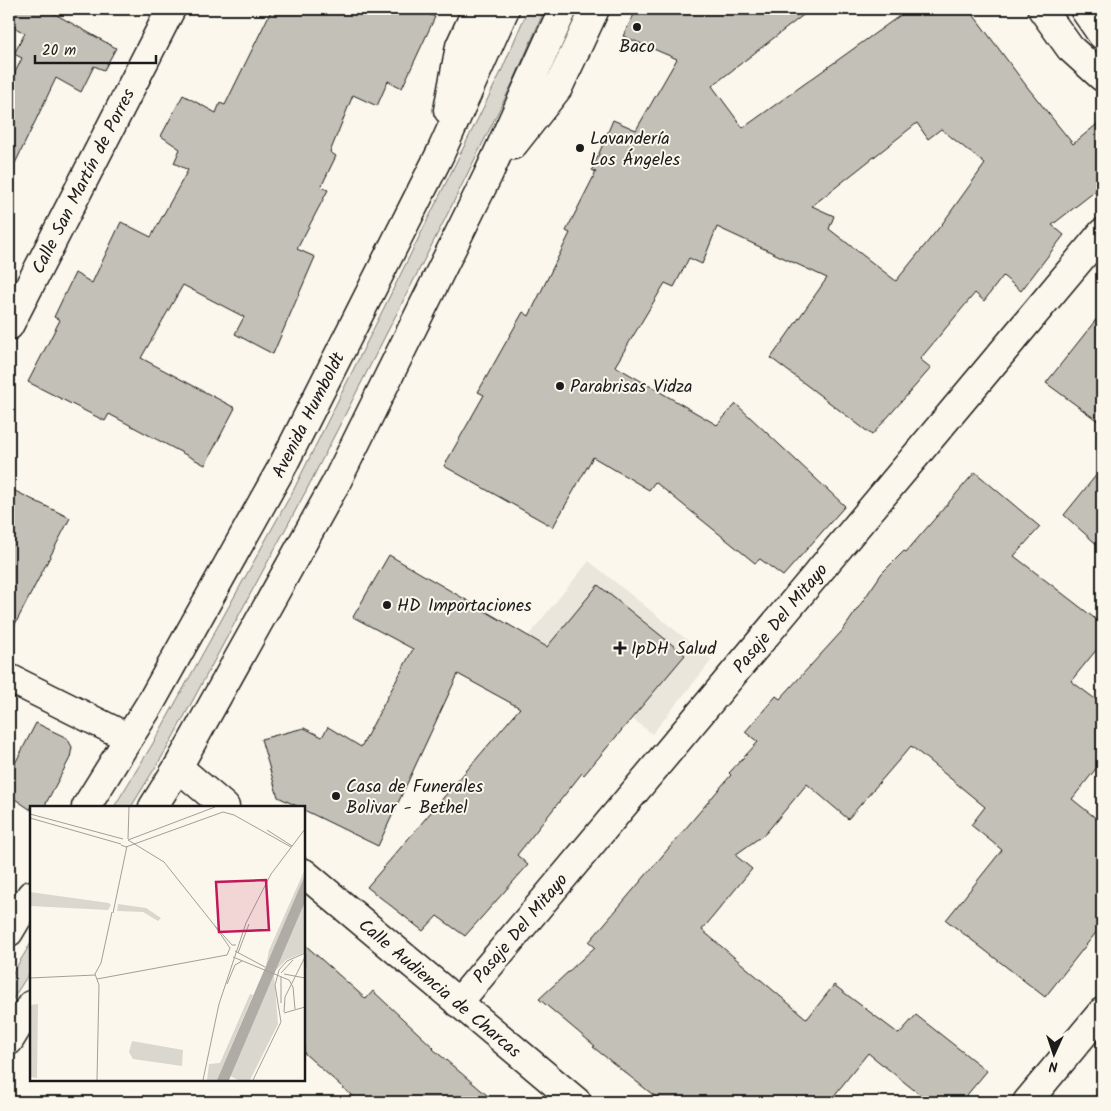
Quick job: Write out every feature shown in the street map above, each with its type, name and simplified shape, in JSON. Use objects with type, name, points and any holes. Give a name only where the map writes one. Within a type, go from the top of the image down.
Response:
[{"type":"main road","name":"Calle San Martín de Porres","points":[[9,326],[171,9]]},
{"type":"main road","points":[[440,154],[460,46],[477,9]]},
{"type":"main road","name":"Avenida Humboldt","points":[[87,806],[150,704],[281,469],[440,154],[505,9]]},
{"type":"main road","points":[[154,806],[178,767],[336,483],[488,175],[563,9]]},
{"type":"main road","points":[[488,175],[558,88],[595,9]]},
{"type":"main road","points":[[1042,9],[1070,48],[1102,77]]},
{"type":"main road","points":[[1084,9],[1102,35]]},
{"type":"main road","name":"Pasaje Del Mitayo","points":[[458,1002],[1102,233]]},
{"type":"main road","points":[[9,678],[129,738]]},
{"type":"main road","points":[[178,767],[224,806]]},
{"type":"main road","name":"Calle Audiencia de Charcas","points":[[305,874],[577,1102]]},
{"type":"main road","points":[[9,932],[30,897]]},
{"type":"main road","points":[[9,1041],[30,1007]]},
{"type":"main road","points":[[1027,1102],[1102,1012]]},
{"type":"shaded area","points":[[528,9],[545,9],[514,80],[306,491],[166,750],[132,806],[115,806],[152,745],[294,489],[500,74]]},
{"type":"shaded area","name":"IpDH Salud","points":[[589,561],[712,660],[652,734],[528,636]]},
{"type":"shaded area","points":[[30,945],[30,972],[9,1005],[9,979]]},
{"type":"building","points":[[9,9],[46,9],[116,48],[104,70],[94,66],[81,92],[56,78],[9,176],[9,85],[22,58],[14,54],[25,33],[9,25]]},
{"type":"building","points":[[272,9],[417,9],[435,17],[402,88],[388,81],[377,106],[353,95],[330,152],[336,156],[321,187],[328,190],[297,249],[315,257],[273,354],[235,334],[244,317],[183,285],[141,358],[235,408],[205,465],[109,414],[105,421],[28,382],[60,320],[54,317],[75,273],[92,283],[121,222],[151,237],[188,170],[174,163],[180,149],[161,136],[183,95],[216,113],[220,103],[225,105]]},
{"type":"building","points":[[637,9],[811,9],[712,86],[743,128],[909,9],[969,9],[1073,144],[1102,120],[1102,186],[1052,225],[1064,235],[1021,291],[1003,276],[984,301],[975,293],[920,359],[931,368],[872,435],[771,358],[827,278],[717,227],[702,264],[689,258],[674,287],[665,283],[615,366],[717,425],[736,404],[845,506],[783,576],[760,559],[755,563],[655,482],[649,490],[593,457],[553,527],[444,466],[484,395],[478,392],[523,312],[529,316],[570,233],[566,231],[596,172],[592,170],[613,120],[636,130],[677,59],[623,36]],"holes":[[[917,123],[928,139],[941,129],[985,164],[942,224],[896,281],[829,229],[834,216],[812,206]]]},
{"type":"building","points":[[1102,312],[1102,424],[1046,383]]},
{"type":"building","points":[[1102,468],[1102,549],[1064,515]]},
{"type":"building","points":[[975,472],[1040,527],[1014,556],[1102,624],[1102,643],[1071,681],[1102,704],[1102,761],[1072,799],[1102,823],[1102,925],[1045,997],[946,920],[1002,850],[971,825],[985,807],[911,746],[848,819],[807,784],[766,833],[735,855],[752,869],[702,930],[807,1019],[834,985],[899,1034],[916,1015],[987,1071],[961,1102],[929,1102],[868,1053],[829,1102],[662,1102],[593,1047],[595,1046],[539,999],[595,947],[589,942],[731,775],[729,773],[758,742],[745,732],[776,696],[780,699],[843,630],[882,573],[904,551],[906,552]]},
{"type":"building","points":[[9,488],[70,518],[9,636]]},
{"type":"building","points":[[389,555],[547,647],[598,585],[685,655],[584,775],[582,773],[517,855],[528,865],[465,936],[437,916],[423,931],[367,887],[520,708],[458,674],[378,846],[305,810],[305,806],[297,806],[278,797],[261,739],[304,728],[322,737],[328,727],[361,747],[413,649],[353,617]]},
{"type":"building","points":[[36,723],[67,738],[72,747],[70,758],[45,806],[30,806],[30,809],[9,795],[9,775]]},
{"type":"building","points":[[305,945],[366,999],[373,991],[433,1049],[495,1102],[359,1102],[305,1054]]},
{"type":"place","name":"Baco","points":[[637,27]]},
{"type":"place","name":"Lavandería Los Ángeles","points":[[580,148]]},
{"type":"place","name":"Parabrisas Vidza","points":[[560,386]]},
{"type":"place","name":"HD Importaciones","points":[[387,605]]},
{"type":"place","name":"IpDH Salud","points":[[620,648]]},
{"type":"place","name":"Casa de Funerales Bolivar - Bethel","points":[[336,796]]}]
